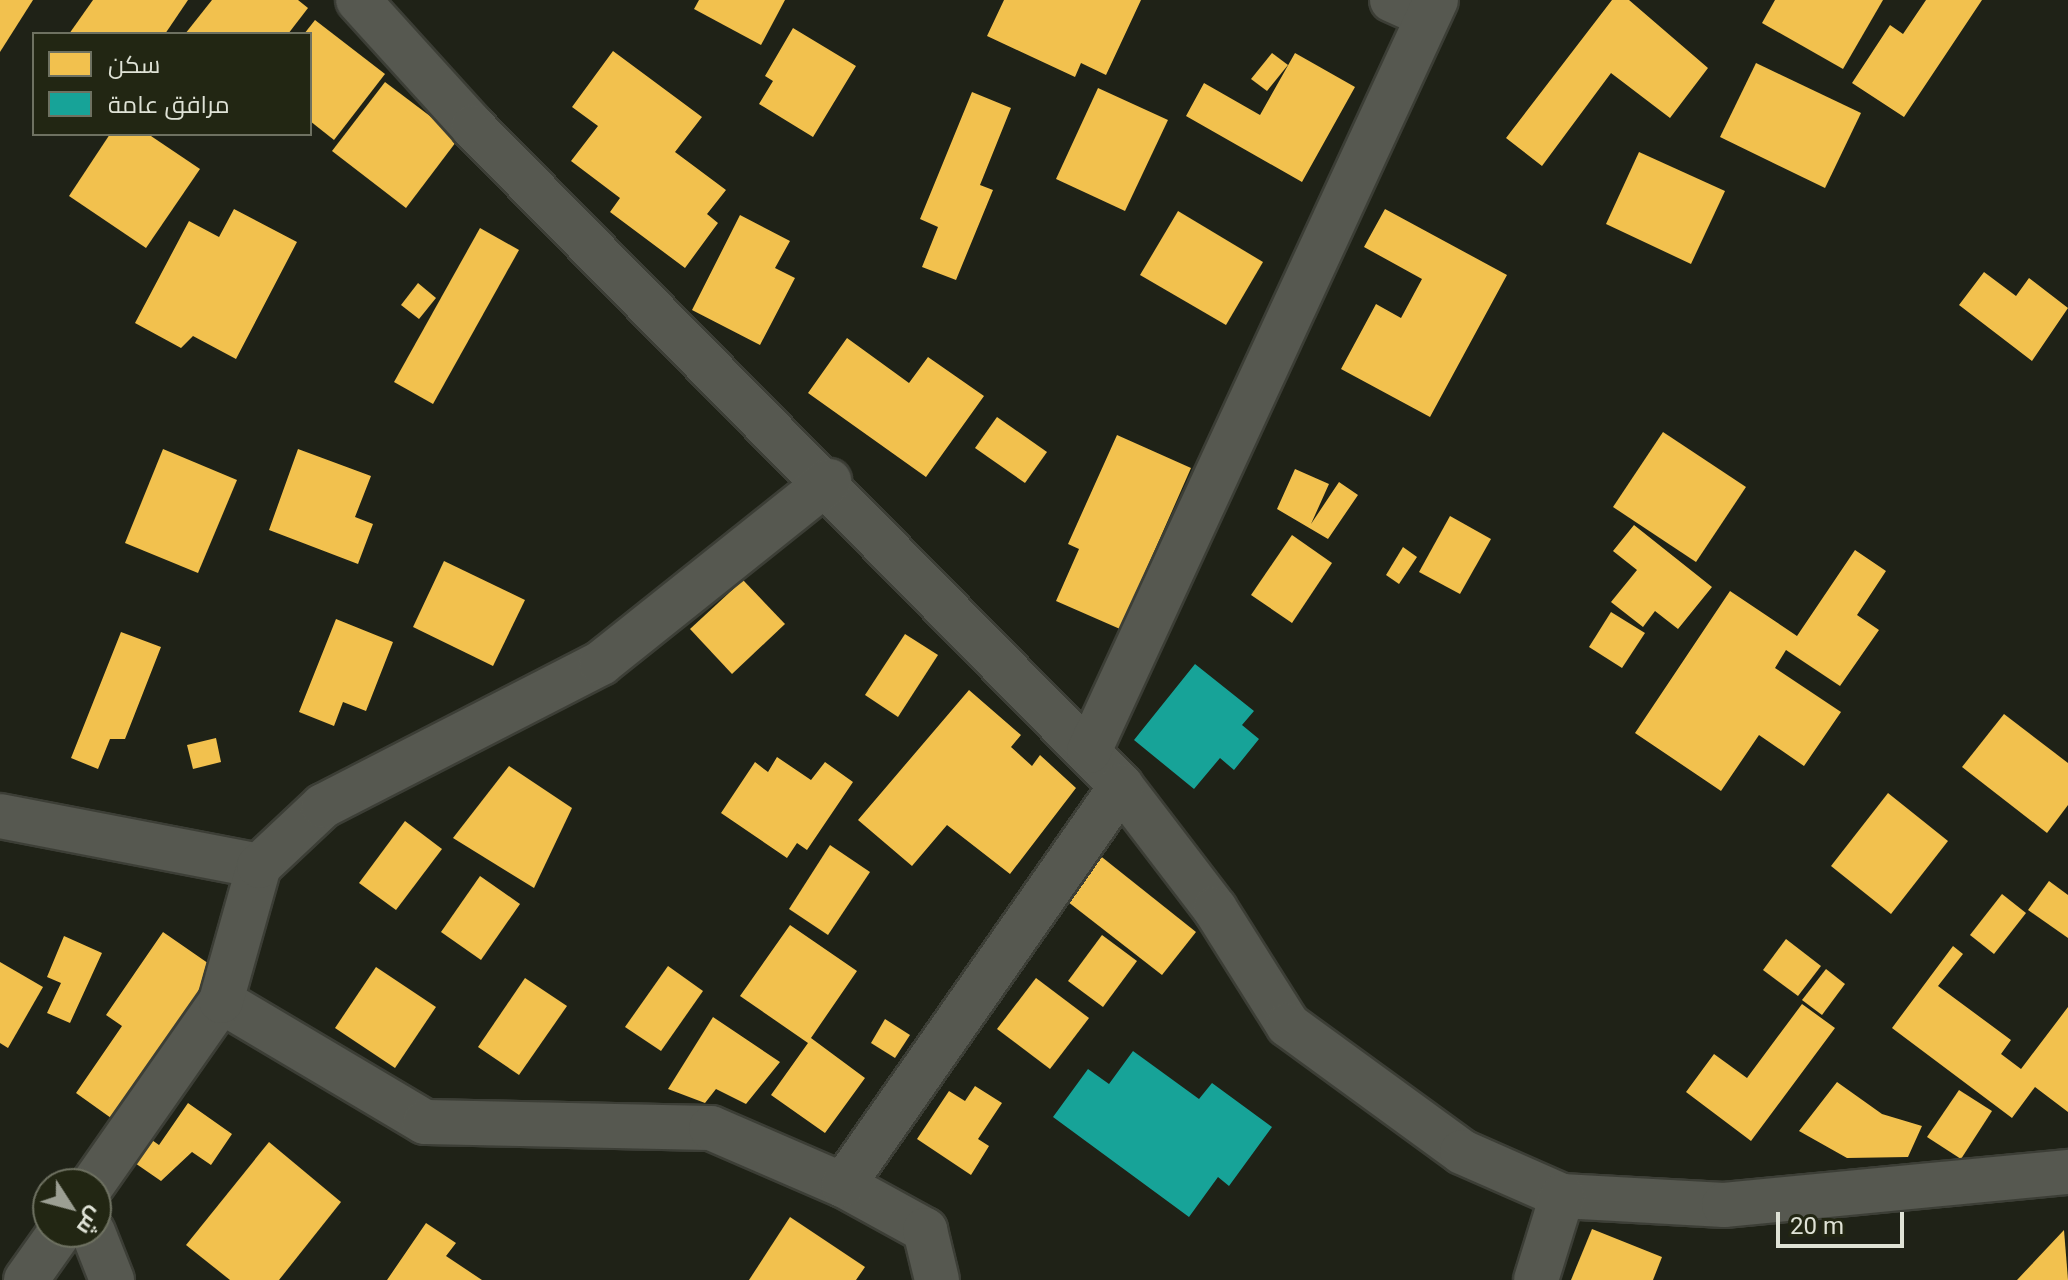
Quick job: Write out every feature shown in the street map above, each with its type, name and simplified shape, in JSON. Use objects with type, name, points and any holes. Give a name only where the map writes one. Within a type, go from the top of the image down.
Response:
[{"type":"street","points":[[358,0],[473,127],[829,481],[1121,786],[1215,909],[1288,1025],[1462,1152],[1562,1196],[1724,1205],[2068,1172]]},
{"type":"street","points":[[1089,751],[1419,5]]},
{"type":"street","points":[[104,1168],[221,1001],[259,866],[323,806],[601,663],[829,481]]},
{"type":"street","points":[[843,1185],[1121,786]]},
{"type":"street","points":[[0,816],[259,866]]},
{"type":"street","points":[[221,1001],[425,1122],[711,1128],[843,1185],[925,1230],[937,1280]]},
{"type":"street","points":[[1536,1280],[1562,1196]]},
{"type":"street","points":[[26,1280],[49,1248]]},
{"type":"street","points":[[99,1248],[112,1280]]},
{"type":"building: سكن","points":[[0,0],[33,0],[0,52]]},
{"type":"building: سكن","points":[[93,0],[188,0],[166,32],[70,32]]},
{"type":"building: سكن","points":[[212,0],[298,0],[308,8],[290,32],[187,32]]},
{"type":"building: سكن","points":[[699,0],[785,0],[761,45],[694,9]]},
{"type":"building: سكن","points":[[1004,0],[1141,0],[1106,75],[1081,63],[1075,77],[987,36]]},
{"type":"building: سكن","points":[[1612,0],[1629,0],[1708,68],[1670,118],[1611,73],[1542,166],[1506,138]]},
{"type":"building: سكن","points":[[1775,0],[1883,0],[1843,69],[1762,23]]},
{"type":"building: سكن","points":[[1926,0],[1982,0],[1904,117],[1852,83],[1890,25],[1903,34]]},
{"type":"building: سكن","points":[[315,20],[385,74],[334,140],[312,123],[312,32],[306,32]]},
{"type":"building: سكن","points":[[793,28],[856,66],[813,137],[759,104],[773,81],[765,76]]},
{"type":"building: سكن","points":[[613,51],[702,117],[675,152],[726,190],[707,214],[718,223],[685,268],[610,212],[620,198],[571,161],[598,126],[572,107]]},
{"type":"building: سكن","points":[[1272,53],[1288,65],[1267,91],[1251,79]]},
{"type":"building: سكن","points":[[1295,53],[1355,87],[1302,182],[1186,116],[1204,83],[1260,115]]},
{"type":"building: سكن","points":[[1756,63],[1861,113],[1825,188],[1720,137]]},
{"type":"building: سكن","points":[[385,82],[459,138],[406,208],[332,151]]},
{"type":"building: سكن","points":[[1098,88],[1168,120],[1125,211],[1056,179]]},
{"type":"building: سكن","points":[[972,92],[1011,108],[980,185],[993,190],[956,280],[922,267],[938,227],[920,219]]},
{"type":"building: سكن","points":[[109,136],[151,136],[200,169],[146,248],[69,196]]},
{"type":"building: سكن","points":[[1639,152],[1725,191],[1691,264],[1606,224]]},
{"type":"building: سكن","points":[[234,209],[297,242],[236,359],[193,336],[181,348],[135,323],[189,221],[219,237]]},
{"type":"building: سكن","points":[[1385,209],[1507,275],[1430,417],[1341,369],[1376,304],[1401,318],[1422,279],[1364,247]]},
{"type":"building: سكن","points":[[1178,211],[1263,262],[1226,325],[1140,275]]},
{"type":"building: سكن","points":[[740,215],[790,241],[775,268],[795,278],[760,345],[692,310]]},
{"type":"building: سكن","points":[[480,228],[519,250],[433,404],[394,382]]},
{"type":"building: سكن","points":[[1984,272],[2016,296],[2029,278],[2068,308],[2032,361],[1959,305]]},
{"type":"building: سكن","points":[[418,283],[436,298],[419,319],[401,305]]},
{"type":"building: سكن","points":[[847,338],[909,383],[928,357],[984,396],[926,477],[808,393]]},
{"type":"building: سكن","points":[[997,417],[1047,452],[1025,483],[975,448]]},
{"type":"building: سكن","points":[[1663,432],[1746,487],[1696,562],[1613,507]]},
{"type":"building: سكن","points":[[1117,435],[1191,468],[1120,629],[1056,601],[1079,549],[1068,544]]},
{"type":"building: سكن","points":[[163,449],[237,480],[198,573],[125,543]]},
{"type":"building: سكن","points":[[298,449],[371,476],[355,517],[373,524],[358,564],[269,530]]},
{"type":"building: سكن","points":[[1295,469],[1329,484],[1311,524],[1339,482],[1358,495],[1328,539],[1277,509]]},
{"type":"building: سكن","points":[[1450,516],[1491,539],[1460,594],[1419,572]]},
{"type":"building: سكن","points":[[1634,525],[1712,587],[1678,629],[1655,611],[1643,627],[1611,602],[1637,570],[1613,551]]},
{"type":"building: سكن","points":[[1292,535],[1332,563],[1292,623],[1251,595]]},
{"type":"building: سكن","points":[[1403,547],[1417,557],[1399,584],[1386,575]]},
{"type":"building: سكن","points":[[1855,550],[1886,571],[1857,615],[1879,630],[1840,686],[1786,650],[1775,668],[1841,712],[1804,766],[1759,735],[1721,791],[1635,733],[1730,591],[1797,636]]},
{"type":"building: سكن","points":[[444,561],[525,600],[493,666],[413,627]]},
{"type":"building: سكن","points":[[743,580],[785,624],[732,674],[690,629]]},
{"type":"building: سكن","points":[[1611,612],[1645,633],[1622,668],[1589,647]]},
{"type":"building: سكن","points":[[336,619],[393,642],[366,711],[343,702],[334,726],[299,712]]},
{"type":"building: سكن","points":[[121,632],[161,647],[125,739],[110,739],[98,769],[71,758]]},
{"type":"building: سكن","points":[[905,634],[938,655],[898,717],[865,695]]},
{"type":"building: سكن","points":[[969,690],[1021,735],[1011,747],[1032,766],[1040,755],[1076,788],[1010,874],[947,825],[912,866],[858,820]]},
{"type":"building: سكن","points":[[2004,714],[2068,763],[2068,805],[2047,833],[1962,767]]},
{"type":"building: سكن","points":[[216,738],[221,762],[193,769],[187,745]]},
{"type":"building: سكن","points":[[777,757],[811,780],[825,762],[853,782],[807,850],[797,843],[787,858],[721,813],[755,762],[768,772]]},
{"type":"building: سكن","points":[[509,766],[572,808],[534,888],[453,838]]},
{"type":"building: سكن","points":[[1888,793],[1948,841],[1891,914],[1831,866]]},
{"type":"building: سكن","points":[[405,821],[442,849],[396,910],[359,883]]},
{"type":"building: سكن","points":[[830,845],[870,872],[828,935],[789,909]]},
{"type":"building: سكن","points":[[1098,854],[1196,932],[1162,975],[1063,898]]},
{"type":"building: سكن","points":[[480,876],[520,904],[481,960],[441,932]]},
{"type":"building: سكن","points":[[2049,881],[2068,895],[2068,938],[2028,910]]},
{"type":"building: سكن","points":[[2002,894],[2026,913],[1994,954],[1970,935]]},
{"type":"building: سكن","points":[[790,925],[857,971],[811,1038],[865,1078],[825,1133],[771,1095],[808,1043],[740,996]]},
{"type":"building: سكن","points":[[163,932],[215,968],[111,1118],[76,1093],[122,1026],[106,1015]]},
{"type":"building: سكن","points":[[1102,935],[1137,961],[1103,1007],[1068,981]]},
{"type":"building: سكن","points":[[64,936],[102,953],[70,1023],[47,1013],[61,983],[47,977]]},
{"type":"building: سكن","points":[[1786,939],[1821,966],[1798,996],[1763,970]]},
{"type":"building: سكن","points":[[1953,946],[1963,954],[1938,986],[2011,1040],[2001,1054],[2021,1069],[2068,1007],[2068,1112],[2035,1087],[2012,1118],[1892,1028]]},
{"type":"building: سكن","points":[[0,962],[43,987],[8,1048],[0,1043]]},
{"type":"building: سكن","points":[[668,966],[703,991],[661,1051],[625,1027]]},
{"type":"building: سكن","points":[[376,967],[436,1007],[395,1068],[335,1028]]},
{"type":"building: سكن","points":[[1826,969],[1845,984],[1822,1015],[1802,1000]]},
{"type":"building: سكن","points":[[525,978],[567,1006],[519,1075],[478,1047]]},
{"type":"building: سكن","points":[[1036,978],[1089,1018],[1050,1069],[997,1029]]},
{"type":"building: سكن","points":[[1802,1004],[1835,1028],[1751,1141],[1686,1092],[1714,1054],[1747,1078]]},
{"type":"building: سكن","points":[[713,1017],[780,1062],[746,1104],[716,1089],[705,1103],[668,1089]]},
{"type":"building: سكن","points":[[885,1019],[910,1035],[895,1058],[871,1043]]},
{"type":"building: سكن","points":[[1837,1082],[1882,1114],[1922,1126],[1908,1157],[1847,1158],[1799,1131]]},
{"type":"building: سكن","points":[[975,1086],[1002,1103],[978,1139],[989,1146],[971,1175],[917,1139],[949,1091],[965,1101]]},
{"type":"building: سكن","points":[[1959,1090],[1992,1111],[1961,1159],[1927,1137]]},
{"type":"building: سكن","points":[[188,1103],[232,1134],[211,1165],[192,1152],[161,1181],[132,1161],[149,1138],[159,1145]]},
{"type":"building: سكن","points":[[269,1142],[341,1202],[279,1280],[230,1280],[186,1245]]},
{"type":"building: سكن","points":[[790,1217],[865,1267],[856,1280],[749,1280]]},
{"type":"building: سكن","points":[[426,1223],[456,1243],[446,1256],[482,1280],[387,1280]]},
{"type":"building: سكن","points":[[1592,1229],[1662,1257],[1653,1280],[1571,1280]]},
{"type":"building: سكن","points":[[2064,1230],[2068,1280],[2017,1280]]},
{"type":"building: مرافق عامة","points":[[1195,664],[1254,711],[1242,725],[1259,739],[1234,770],[1220,758],[1194,789],[1134,740]]},
{"type":"building: مرافق عامة","points":[[1133,1051],[1199,1099],[1212,1083],[1272,1127],[1229,1186],[1218,1177],[1189,1217],[1053,1117],[1088,1069],[1109,1084]]}]
